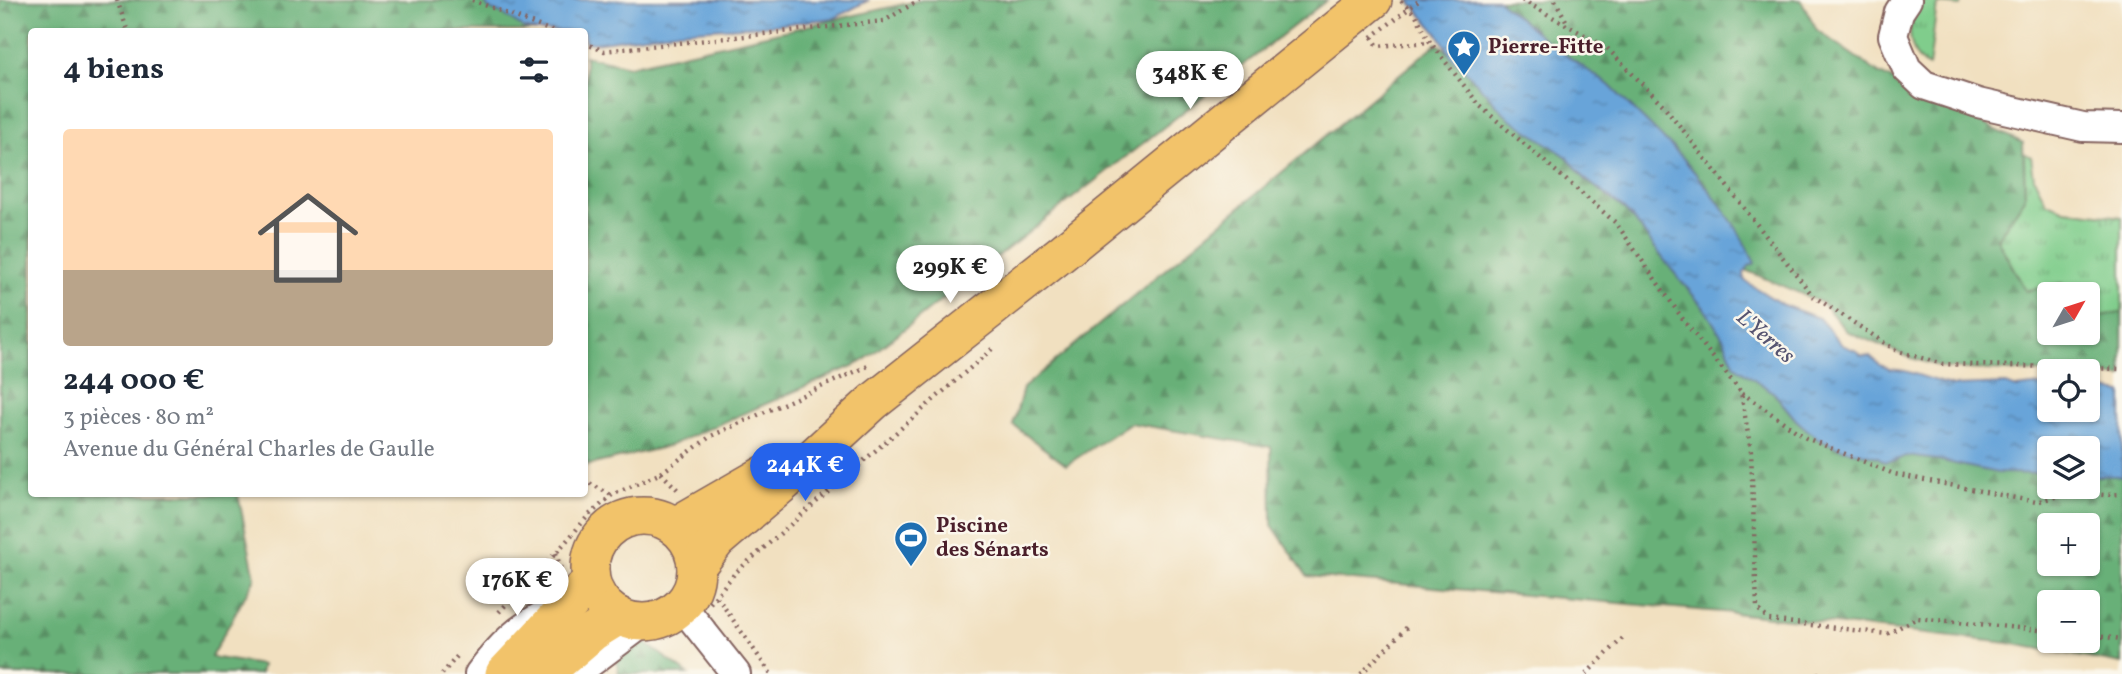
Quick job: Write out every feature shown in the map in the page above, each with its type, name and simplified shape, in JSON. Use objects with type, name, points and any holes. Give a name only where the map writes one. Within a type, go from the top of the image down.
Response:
[{"type":"main road","points":[[696,567],[717,540],[873,402],[1367,17]]},
{"type":"main road","points":[[675,526],[767,473],[809,442],[873,402]]},
{"type":"main road","points":[[504,674],[581,592],[596,546],[605,532],[620,521],[637,516],[664,520],[675,526],[694,552],[695,582],[689,596],[687,613],[657,621],[631,619],[606,607],[597,595],[581,592]]},
{"type":"main road","points":[[544,674],[593,632],[631,619]]},
{"type":"street","points":[[1907,0],[1899,12],[1893,36],[1907,69],[1924,85],[1978,103],[2083,127],[2122,128]]},
{"type":"street","points":[[479,674],[513,635],[581,592]]},
{"type":"street","points":[[687,613],[736,674]]},
{"type":"street","points":[[575,674],[631,619]]},
{"type":"path","points":[[117,0],[127,28]]},
{"type":"path","points":[[472,0],[544,28]]},
{"type":"path","points":[[588,45],[604,51],[884,21],[919,0]]},
{"type":"path","points":[[1400,0],[1416,15],[1430,42],[1479,106],[1616,223],[1687,325],[1741,392],[1806,438],[1894,474],[2036,502],[2073,492],[2122,494]]},
{"type":"path","points":[[1420,0],[1367,17],[1378,46],[1430,42]]},
{"type":"path","points":[[1522,0],[1606,47],[1664,106],[1813,296],[1897,351],[1943,363],[2122,369]]},
{"type":"path","points":[[1555,0],[1569,26]]},
{"type":"path","points":[[687,613],[717,597],[735,573],[997,345]]},
{"type":"path","points":[[497,614],[589,515],[612,495],[661,472],[711,436],[875,363]]},
{"type":"path","points":[[1741,392],[1751,452],[1757,608],[1769,620],[1887,634],[1917,618],[2037,630]]},
{"type":"path","points":[[588,482],[612,495]]},
{"type":"path","points":[[717,597],[771,674]]},
{"type":"path","points":[[1361,674],[1409,625]]},
{"type":"path","points":[[2100,636],[2122,639]]},
{"type":"path","points":[[1586,674],[1623,638]]},
{"type":"path","points":[[442,674],[462,651]]},
{"type":"green space","points":[[0,0],[493,0],[530,28],[28,28],[28,497],[239,497],[255,578],[211,657],[262,665],[260,674],[0,674]]},
{"type":"green space","points":[[922,0],[1327,0],[862,362],[669,446],[588,465],[588,57],[629,66]]},
{"type":"green space","points":[[1484,0],[1801,0],[1817,30],[1880,74],[2023,143],[2025,198],[1997,239],[2026,291],[2037,289],[2037,345],[2100,345],[2100,316],[2122,312],[2122,377],[2100,375],[2100,359],[2037,359],[2037,372],[1945,368],[1911,358],[1846,331],[1823,303],[1733,265]]},
{"type":"green space","points":[[1924,0],[1962,0],[1961,6],[1937,4],[1929,67],[1915,54],[1910,34],[1913,17]]},
{"type":"green space","points":[[1437,43],[1522,111],[1659,233],[1763,366],[2037,459],[2037,499],[2100,499],[2100,466],[2122,467],[2122,664],[2062,653],[2100,653],[2100,590],[2037,590],[2037,648],[1733,613],[1307,576],[1272,525],[1271,447],[1130,423],[1066,465],[1013,425],[1023,388]]},
{"type":"green space","points":[[2024,153],[2031,157],[2034,178],[2046,202],[2065,210],[2122,217],[2122,312],[2100,316],[2100,282],[2037,282],[2037,289],[2026,291],[1997,239],[2025,198]]},
{"type":"green space","points":[[640,639],[688,674],[619,674],[616,658]]},
{"type":"water","points":[[483,0],[869,0],[835,18],[679,31],[595,43],[588,42],[588,28],[523,28],[489,9]]},
{"type":"water","name":"L'Yerres","points":[[1409,0],[1498,0],[1549,43],[1609,85],[1683,158],[1737,229],[1755,263],[1744,273],[1745,281],[1783,305],[1819,318],[1842,345],[1861,355],[1870,356],[1880,365],[1953,386],[2005,384],[2017,388],[2037,386],[2037,422],[2100,422],[2100,389],[2122,393],[2122,476],[2100,476],[2100,436],[2037,436],[2037,474],[1997,473],[1906,456],[1884,462],[1878,457],[1819,440],[1796,420],[1774,393],[1735,366],[1724,340],[1704,308],[1624,209],[1585,179],[1567,157],[1508,117],[1451,56],[1438,34]]},
{"type":"place","name":"Pierre-Fitte","points":[[1464,77]]},
{"type":"place","name":"Piscine des Sénarts","points":[[911,568]]}]
